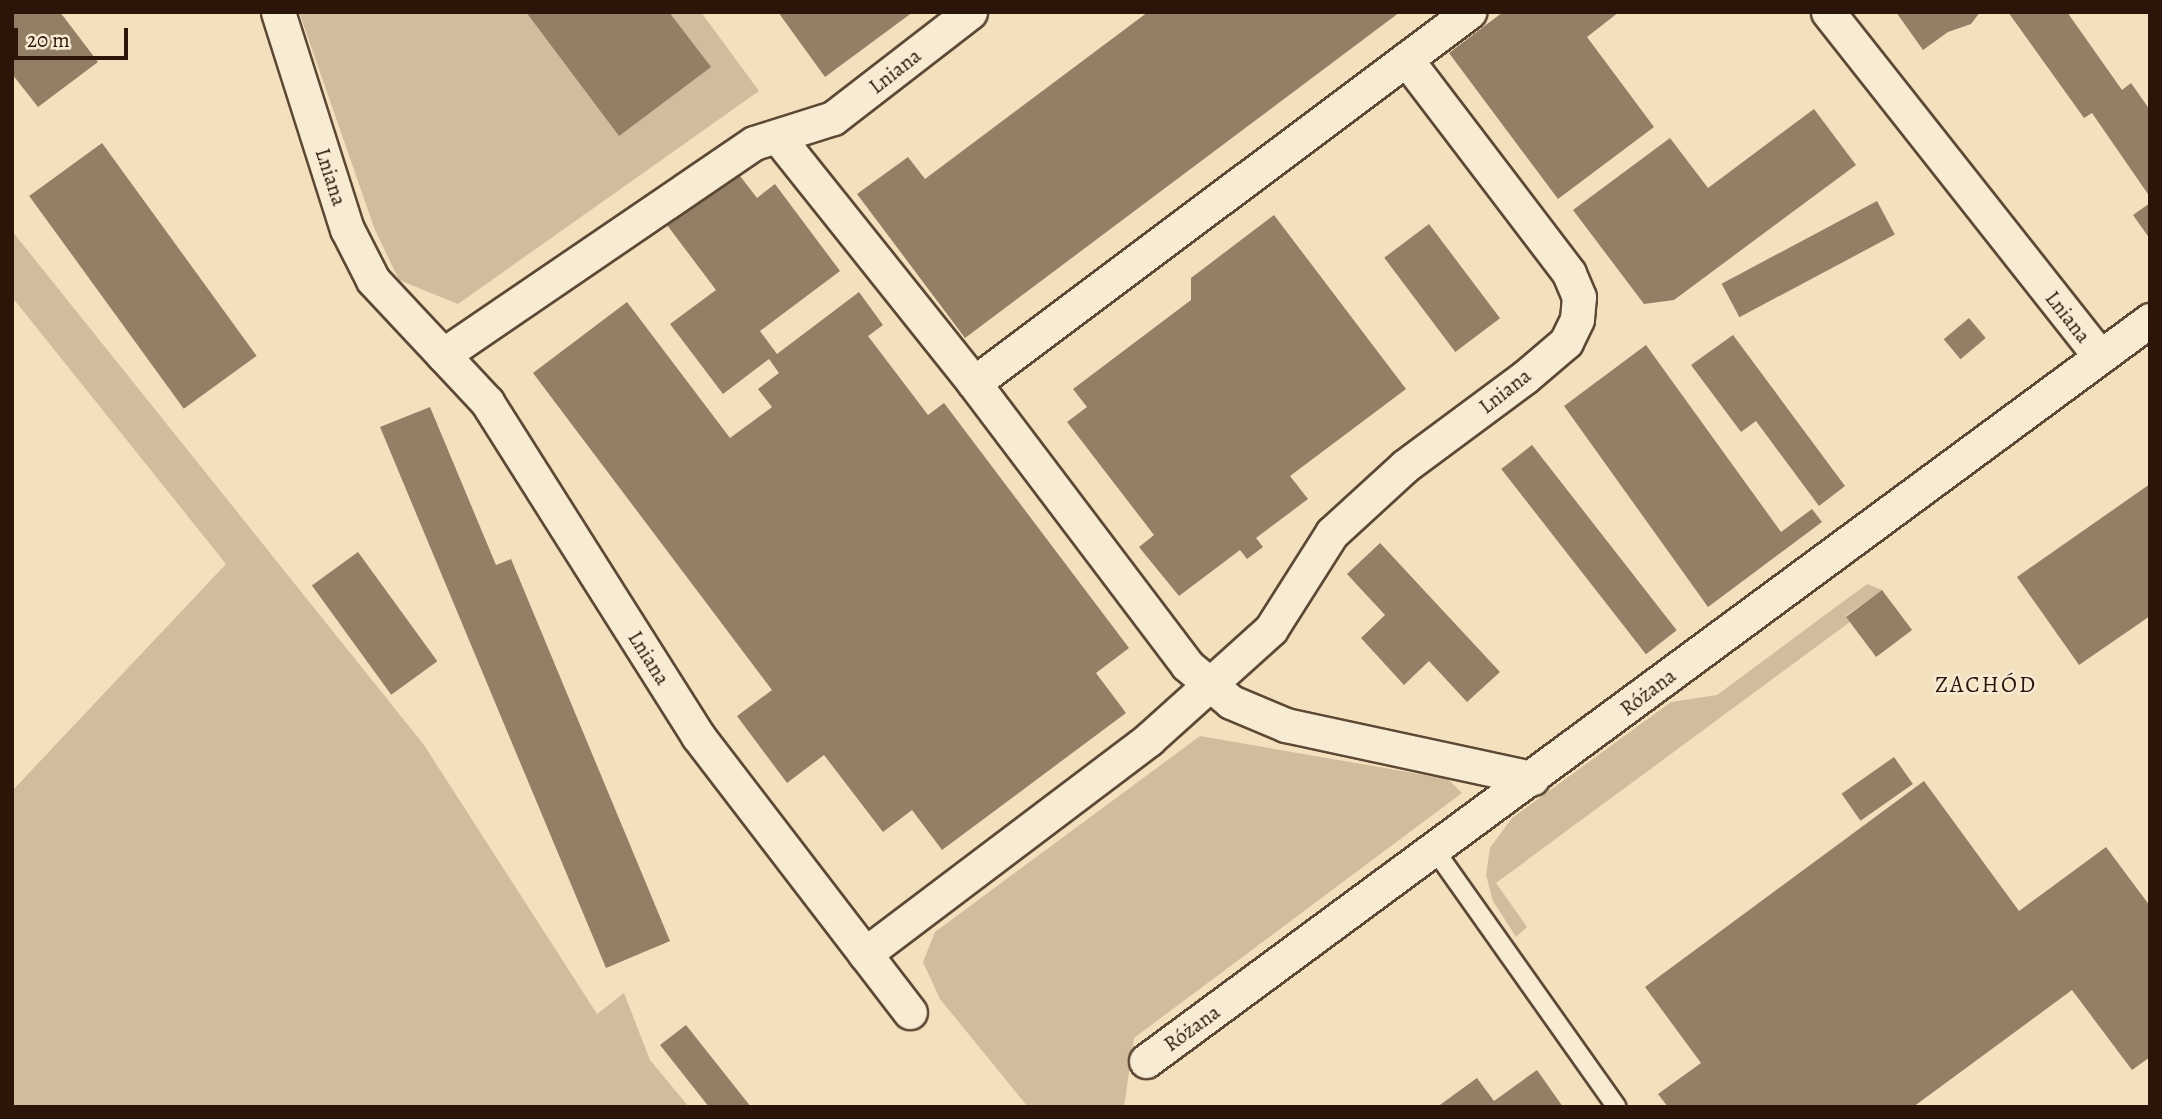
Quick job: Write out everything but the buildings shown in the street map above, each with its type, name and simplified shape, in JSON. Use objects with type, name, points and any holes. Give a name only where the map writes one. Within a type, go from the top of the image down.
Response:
[{"type":"street","name":"Lniana","points":[[278,12],[347,229],[373,280],[487,402],[698,736],[910,1012]]},
{"type":"street","name":"Lniana","points":[[443,355],[754,143],[833,118],[970,12]]},
{"type":"street","points":[[974,383],[1469,12]]},
{"type":"street","name":"Lniana","points":[[1828,12],[2100,357]]},
{"type":"street","name":"Lniana","points":[[865,954],[1149,739],[1271,629],[1332,533],[1405,466],[1535,369],[1566,342],[1577,319],[1579,297],[1569,273],[1406,60]]},
{"type":"street","points":[[777,136],[974,383],[1187,665],[1209,684],[1231,702],[1286,725],[1532,778]]},
{"type":"street","name":"Różana","points":[[1146,1062],[2150,320]]},
{"type":"lane","points":[[1434,849],[1617,1107]]},
{"type":"shaded area","points":[[299,12],[701,12],[759,91],[458,304],[399,280],[375,230]]},
{"type":"shaded area","points":[[12,231],[424,745],[597,1014],[624,993],[650,1060],[689,1107],[12,1107],[12,791],[226,564],[12,297]]},
{"type":"shaded area","points":[[1867,584],[1882,590],[1846,616],[1850,622],[1496,883],[1527,927],[1516,937],[1493,901],[1486,875],[1490,848],[1512,818],[1671,702],[1717,695]]},
{"type":"shaded area","points":[[1200,736],[1448,779],[1462,793],[1134,1038],[1124,1107],[1028,1107],[940,999],[923,962],[935,932]]},
{"type":"district","name":"ZACHÓD","points":[[1986,685]]}]
